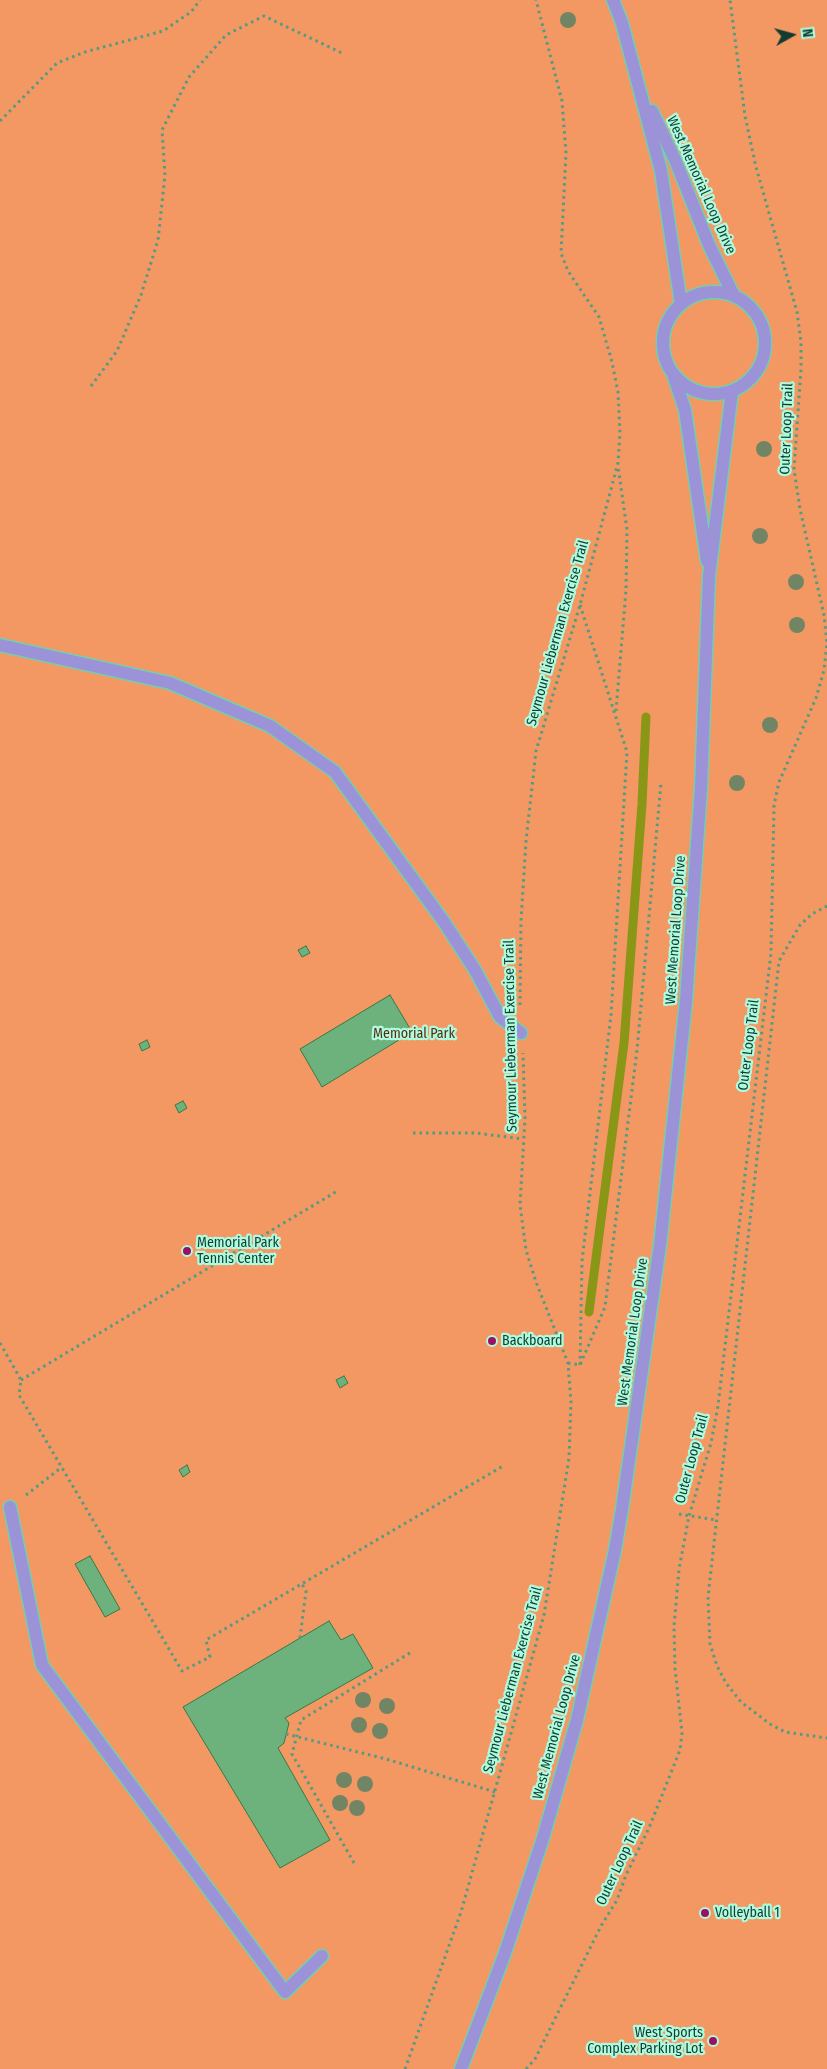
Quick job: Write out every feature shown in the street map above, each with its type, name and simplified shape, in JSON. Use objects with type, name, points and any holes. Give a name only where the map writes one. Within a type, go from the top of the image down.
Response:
[{"type":"street","name":"West Memorial Loop Drive","points":[[613,0],[622,23],[640,86],[660,171],[681,304]]},
{"type":"street","name":"West Memorial Loop Drive","points":[[640,86],[676,162],[709,245],[734,296]]},
{"type":"street","points":[[718,292],[734,296],[749,306],[760,319],[765,336],[764,353],[758,370],[746,383],[732,391],[714,395],[697,392],[684,386],[674,376],[666,363],[663,349],[663,334],[667,320],[681,304],[700,293],[718,292]]},
{"type":"street","name":"West Memorial Loop Drive","points":[[674,376],[685,410],[709,576]]},
{"type":"street","name":"West Memorial Loop Drive","points":[[461,2069],[504,1953],[548,1820],[576,1720],[615,1550],[622,1509],[660,1245],[686,1001],[701,787],[709,576],[732,391]]},
{"type":"street","points":[[0,645],[170,683],[270,726],[335,772],[444,922],[475,970],[500,1017],[521,1033]]},
{"type":"street","points":[[10,1507],[42,1665],[285,1992],[322,1956]]},
{"type":"path","points":[[0,121],[57,64],[85,52],[163,31],[191,12],[200,0]]},
{"type":"path","name":"Seymour Lieberman Exercise Trail","points":[[405,2069],[461,1912],[544,1616],[569,1458],[570,1402],[568,1363],[536,1282],[526,1250],[520,1206],[524,1139],[524,1068],[521,1033],[520,921],[526,841],[536,751],[580,605],[618,462],[620,432],[618,392],[612,362],[599,317],[568,271],[561,253],[566,153],[562,101],[536,0]]},
{"type":"path","name":"Outer Loop Trail","points":[[526,2069],[535,2059],[601,1926],[617,1900],[626,1875],[649,1828],[680,1750],[682,1733],[675,1668],[674,1626],[679,1569],[689,1516],[711,1444],[721,1377],[771,953],[774,805],[779,782],[816,698],[824,670],[827,643],[824,615],[800,509],[794,469],[802,342],[797,312],[756,167],[745,116],[730,0]]},
{"type":"path","points":[[91,386],[117,351],[141,295],[158,240],[166,175],[162,130],[189,77],[226,35],[264,16],[342,53]]},
{"type":"path","points":[[616,714],[626,590],[627,530],[618,462]]},
{"type":"path","points":[[580,605],[627,752],[611,1015],[582,1261],[580,1365]]},
{"type":"path","points":[[580,1365],[604,1307],[637,1050],[661,783]]},
{"type":"path","points":[[827,906],[812,914],[800,925],[779,961],[716,1520],[708,1614],[710,1644],[717,1666],[726,1683],[741,1702],[770,1724],[785,1732],[827,1738]]},
{"type":"path","points":[[412,1133],[476,1133],[524,1139]]},
{"type":"path","points":[[21,1380],[339,1190]]},
{"type":"path","points":[[0,1343],[21,1380],[19,1395],[182,1671],[210,1656],[206,1640],[503,1466]]},
{"type":"path","points":[[568,1363],[580,1365]]},
{"type":"path","points":[[10,1507],[62,1467]]},
{"type":"path","points":[[679,1514],[716,1520]]},
{"type":"path","points":[[300,1638],[306,1591],[302,1584]]},
{"type":"path","points":[[354,1863],[292,1754],[301,1720],[413,1651]]},
{"type":"path","points":[[286,1734],[403,1764],[495,1792]]},
{"type":"green space","name":"Memorial Park","points":[[0,0],[827,0],[827,2069],[0,2069]]},
{"type":"building","points":[[306,946],[310,953],[302,957],[298,950]]},
{"type":"building","points":[[390,995],[412,1032],[322,1087],[300,1049]]},
{"type":"building","points":[[147,1040],[150,1047],[142,1051],[139,1044]]},
{"type":"building","points":[[183,1101],[187,1108],[179,1113],[175,1105]]},
{"type":"building","points":[[344,1376],[348,1383],[340,1388],[336,1380]]},
{"type":"building","points":[[187,1465],[190,1472],[183,1477],[179,1470]]},
{"type":"building","points":[[90,1556],[120,1609],[105,1617],[75,1564]]},
{"type":"building","points":[[329,1621],[341,1640],[353,1634],[373,1668],[285,1718],[289,1723],[284,1743],[278,1748],[330,1840],[280,1868],[183,1707]]},
{"type":"waterway","points":[[589,1312],[624,1043],[642,804],[646,717]]},
{"type":"place","name":"Memorial Park Tennis Center","points":[[187,1251]]},
{"type":"place","name":"Backboard","points":[[492,1341]]},
{"type":"place","name":"Volleyball 1","points":[[705,1913]]},
{"type":"place","name":"West Sports Complex Parking Lot","points":[[713,2041]]}]
